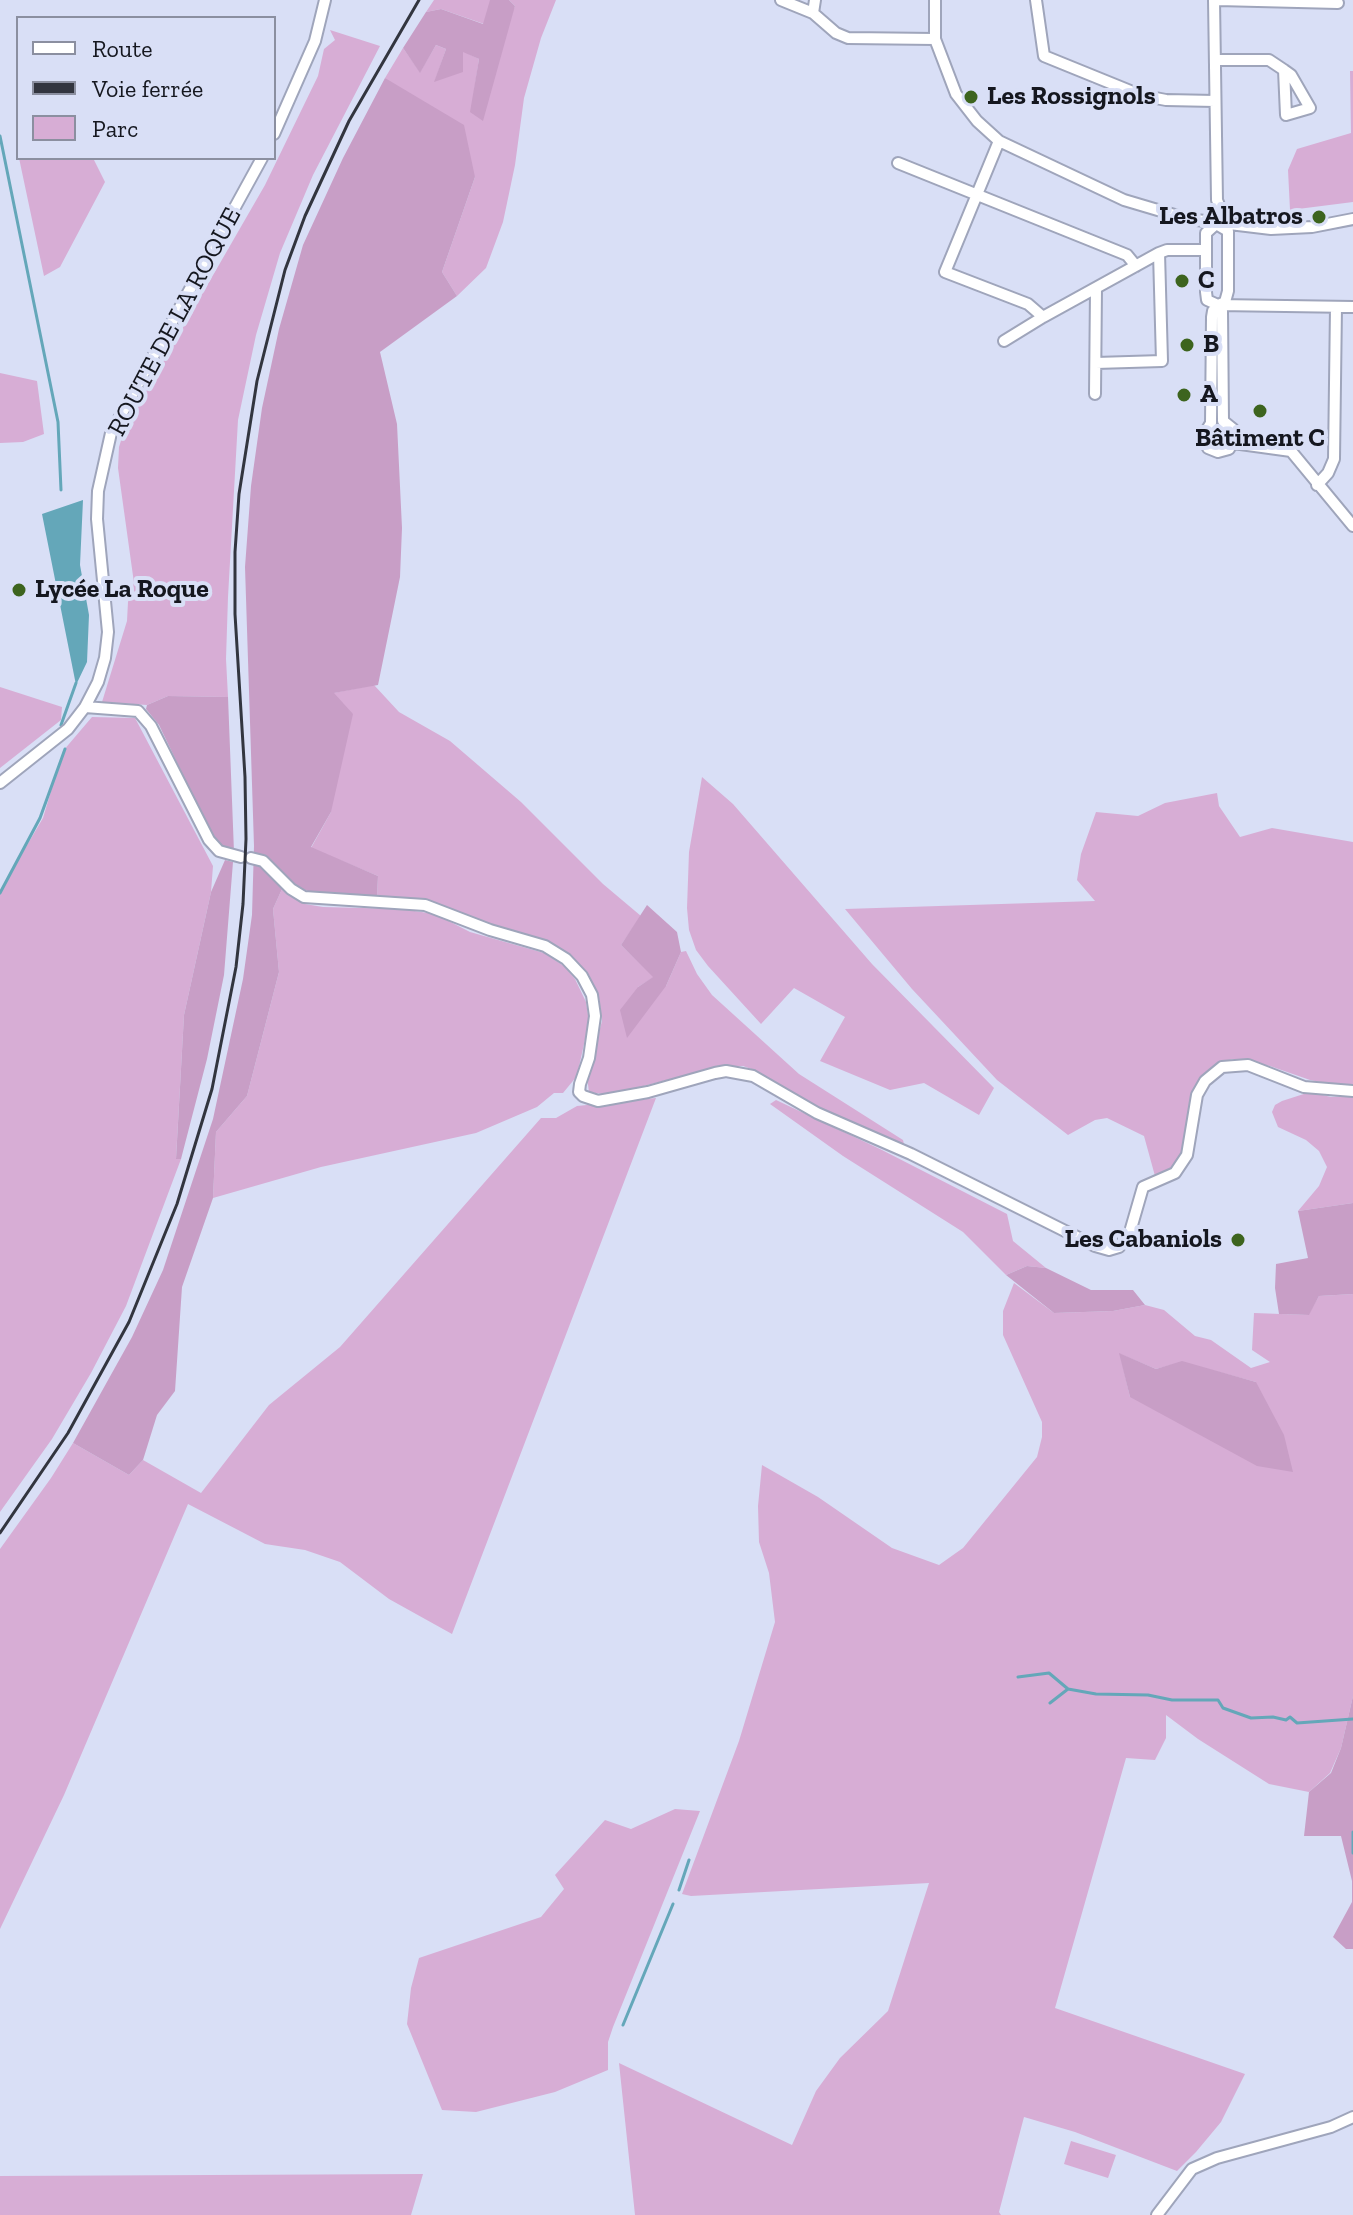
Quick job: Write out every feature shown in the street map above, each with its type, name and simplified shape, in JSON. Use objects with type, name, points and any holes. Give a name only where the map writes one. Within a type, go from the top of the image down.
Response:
[{"type":"street","points":[[276,129],[315,41],[325,0]]},
{"type":"street","points":[[781,0],[813,13],[836,33],[848,38],[935,39]]},
{"type":"street","points":[[813,13],[815,0]]},
{"type":"street","points":[[935,0],[935,39],[956,94],[977,121],[999,141],[1124,200],[1169,214],[1216,224],[1295,229],[1353,219]]},
{"type":"street","points":[[1036,0],[1044,56],[1140,95],[1166,100],[1215,101]]},
{"type":"street","points":[[1218,305],[1222,316],[1223,421],[1233,429],[1233,443],[1223,452],[1212,451],[1203,436],[1211,423],[1212,317],[1218,305],[1225,302],[1228,291],[1228,231],[1212,219],[1217,200],[1216,0],[1338,3]]},
{"type":"street","points":[[1215,60],[1269,60],[1284,70]]},
{"type":"street","points":[[999,141],[945,272],[1028,304],[1043,317]]},
{"type":"street","name":"ROUTE DE LA ROQUE","points":[[0,783],[68,729],[85,707],[98,682],[106,645],[106,604],[97,519],[99,487],[111,433],[261,160]]},
{"type":"street","points":[[898,163],[1127,255],[1136,266]]},
{"type":"street","points":[[1216,224],[1206,233],[1207,300],[1218,305],[1353,307]]},
{"type":"street","points":[[1004,341],[1159,253],[1167,250],[1206,250]]},
{"type":"street","points":[[1096,363],[1162,361],[1159,253]]},
{"type":"street","points":[[1095,394],[1096,289]]},
{"type":"street","points":[[1317,485],[1328,473],[1334,459],[1336,307]]},
{"type":"street","points":[[1233,443],[1291,451],[1353,526]]},
{"type":"street","points":[[85,707],[138,711],[151,726],[209,840],[219,851],[263,861],[291,889],[304,897],[425,905],[490,930],[545,946],[566,959],[582,976],[592,995],[595,1016],[589,1058],[579,1092],[598,1101],[648,1092],[726,1071],[753,1076],[817,1113],[911,1154],[1095,1246],[1109,1250],[1119,1247],[1130,1232],[1143,1187],[1175,1173],[1187,1155],[1197,1095],[1205,1081],[1222,1067],[1248,1065],[1304,1087],[1353,1091]]},
{"type":"street","points":[[1157,2215],[1192,2169],[1217,2158],[1331,2127],[1353,2117]]},
{"type":"green space","points":[[434,0],[491,0],[484,24],[441,9],[426,12]]},
{"type":"green space","points":[[509,0],[556,0],[541,38],[524,98],[503,222],[486,268],[457,296],[442,272],[475,177],[385,78],[403,48],[420,72],[436,45],[446,49],[435,81],[463,51],[479,59],[471,112],[515,6]]},
{"type":"green space","points":[[330,30],[380,46],[313,175],[280,253],[256,335],[238,420],[228,597],[228,697],[168,696],[147,705],[102,702],[127,621],[128,602],[134,583],[118,468],[119,447],[125,428],[265,185],[318,76],[324,49],[335,40]]},
{"type":"green space","points":[[1350,71],[1353,71],[1353,202],[1290,210],[1288,170],[1297,149],[1351,133]]},
{"type":"green space","points":[[19,160],[94,160],[105,182],[60,267],[44,276]]},
{"type":"green space","points":[[0,373],[37,381],[44,434],[23,442],[0,443]]},
{"type":"green space","points":[[374,685],[399,712],[450,741],[521,802],[603,884],[641,916],[621,945],[654,977],[638,987],[666,986],[681,952],[686,951],[712,995],[799,1074],[903,1140],[904,1144],[849,1124],[807,1104],[743,1066],[713,1068],[609,1095],[589,1092],[587,1077],[602,1021],[599,998],[589,975],[574,958],[549,942],[494,926],[432,902],[377,897],[378,876],[311,848],[331,812],[333,693]]},
{"type":"green space","points":[[0,687],[62,707],[61,720],[0,768]]},
{"type":"green space","points":[[92,717],[135,718],[213,866],[211,892],[184,1015],[176,1158],[181,1159],[126,1306],[52,1439],[0,1512],[0,891],[43,818],[63,751]]},
{"type":"green space","points":[[702,777],[733,804],[872,964],[994,1088],[979,1115],[924,1083],[890,1090],[820,1061],[845,1017],[794,988],[761,1024],[708,966],[696,950],[689,930],[687,908],[689,852]]},
{"type":"green space","points":[[1217,793],[1219,806],[1240,837],[1272,828],[1353,842],[1353,1085],[1340,1086],[1310,1080],[1270,1066],[1233,1059],[1218,1063],[1199,1081],[1192,1096],[1189,1126],[1178,1162],[1170,1172],[1155,1176],[1144,1136],[1107,1118],[1095,1120],[1068,1135],[997,1080],[912,989],[845,909],[1095,901],[1077,880],[1081,854],[1096,812],[1138,816],[1165,803]]},
{"type":"green space","points":[[282,889],[305,904],[323,907],[401,909],[435,914],[470,932],[544,953],[564,966],[575,979],[586,1002],[589,1021],[577,1076],[563,1093],[554,1093],[537,1107],[476,1133],[321,1167],[213,1198],[216,1132],[247,1096],[279,972],[273,909]]},
{"type":"green space","points":[[1310,1092],[1331,1097],[1353,1096],[1353,1203],[1298,1211],[1319,1186],[1327,1167],[1319,1151],[1306,1140],[1278,1127],[1272,1112],[1275,1105],[1282,1101]]},
{"type":"green space","points":[[656,1098],[452,1634],[389,1599],[340,1562],[305,1550],[265,1544],[188,1504],[64,1795],[0,1929],[0,1549],[73,1443],[129,1475],[143,1460],[201,1493],[269,1405],[340,1347],[541,1118],[556,1118],[577,1106]]},
{"type":"green space","points":[[776,1100],[1007,1214],[1013,1241],[1046,1268],[1027,1266],[1006,1275],[963,1232],[843,1156],[770,1104]]},
{"type":"green space","points":[[1014,1283],[1054,1313],[1113,1311],[1145,1305],[1164,1310],[1195,1336],[1211,1340],[1251,1368],[1270,1362],[1252,1350],[1254,1313],[1308,1315],[1319,1296],[1353,1294],[1353,1696],[1341,1748],[1330,1773],[1309,1792],[1269,1784],[1166,1715],[1166,1738],[1155,1760],[1126,1758],[1055,2008],[1245,2074],[1221,2122],[1177,2171],[1075,2132],[1024,2117],[999,2212],[1001,2215],[635,2215],[619,2063],[792,2145],[816,2091],[840,2058],[888,2011],[929,1883],[682,1894],[739,1741],[775,1622],[769,1573],[759,1542],[758,1506],[762,1465],[818,1497],[892,1548],[939,1565],[963,1548],[1037,1457],[1042,1422],[1003,1335],[1003,1311]],"holes":[[[1120,1354],[1156,1369],[1182,1362],[1256,1382],[1130,1397]]]},
{"type":"green space","points":[[675,1809],[700,1811],[613,2027],[608,2042],[608,2070],[555,2092],[476,2112],[442,2110],[407,2024],[411,1988],[419,1958],[541,1917],[564,1889],[555,1875],[605,1820],[631,1829]]},
{"type":"green space","points":[[1071,2141],[1116,2155],[1108,2178],[1064,2164]]},
{"type":"green space","points":[[423,2174],[411,2215],[0,2215],[0,2176]]},
{"type":"shaded area","points":[[490,0],[509,0],[515,6],[483,121],[470,112],[479,59],[463,52],[463,72],[434,82],[446,49],[436,45],[420,73],[403,48],[426,12],[441,9],[483,24]]},
{"type":"shaded area","points":[[385,78],[464,125],[475,177],[442,272],[457,296],[380,352],[397,424],[402,528],[400,577],[378,685],[334,693],[353,714],[331,812],[311,847],[378,876],[377,897],[313,893],[287,878],[273,909],[279,972],[247,1096],[216,1132],[213,1198],[182,1287],[175,1391],[157,1415],[143,1460],[129,1475],[73,1443],[132,1337],[163,1270],[213,1119],[243,979],[252,915],[254,846],[245,567],[251,486],[262,408],[279,329],[303,245],[343,158]]},
{"type":"shaded area","points":[[168,696],[228,697],[234,852],[224,847],[211,833],[159,725],[146,709],[147,705]]},
{"type":"shaded area","points":[[225,860],[233,862],[224,975],[207,1059],[181,1159],[176,1159],[184,1015],[211,892]]},
{"type":"shaded area","points":[[647,905],[677,932],[681,952],[666,986],[627,1038],[620,1010],[638,987],[653,977],[621,945]]},
{"type":"shaded area","points":[[1353,1203],[1353,1294],[1319,1296],[1309,1315],[1279,1314],[1275,1288],[1276,1264],[1308,1258],[1298,1211]]},
{"type":"shaded area","points":[[1027,1266],[1046,1268],[1091,1290],[1133,1290],[1145,1305],[1113,1311],[1054,1313],[1006,1275]]},
{"type":"shaded area","points":[[1119,1353],[1156,1369],[1182,1361],[1256,1382],[1284,1435],[1293,1472],[1257,1466],[1130,1397]]},
{"type":"shaded area","points":[[1353,1696],[1353,1949],[1346,1949],[1333,1937],[1352,1902],[1352,1881],[1341,1836],[1304,1836],[1309,1792],[1331,1773],[1341,1748]]},
{"type":"water","points":[[83,500],[80,565],[89,615],[87,662],[76,685],[42,514]]},
{"type":"waterway","points":[[0,136],[58,422],[61,490]]},
{"type":"waterway","points":[[61,725],[76,683]]},
{"type":"waterway","points":[[0,893],[40,818],[65,749]]},
{"type":"waterway","points":[[1018,1677],[1049,1673],[1068,1689],[1096,1694],[1218,1700],[1223,1708],[1251,1718],[1286,1720],[1290,1717],[1297,1723],[1353,1719]]},
{"type":"waterway","points":[[1050,1703],[1068,1689]]},
{"type":"waterway","points":[[1353,1832],[1353,1853]]},
{"type":"waterway","points":[[679,1890],[689,1860]]},
{"type":"waterway","points":[[623,2025],[673,1904]]},
{"type":"railway","points":[[0,1533],[68,1433],[129,1322],[177,1204],[212,1089],[236,967],[243,904],[245,777],[235,614],[235,552],[239,494],[257,381],[285,270],[305,216],[349,121],[419,0]]},
{"type":"place","name":"Les Rossignols","points":[[971,97]]},
{"type":"place","name":"Les Albatros","points":[[1319,217]]},
{"type":"place","name":"C","points":[[1182,281]]},
{"type":"place","name":"B","points":[[1187,345]]},
{"type":"place","name":"A","points":[[1184,395]]},
{"type":"place","name":"Bâtiment C","points":[[1260,411]]},
{"type":"place","name":"Lycée La Roque","points":[[19,590]]},
{"type":"place","name":"Les Cabaniols","points":[[1238,1240]]}]
